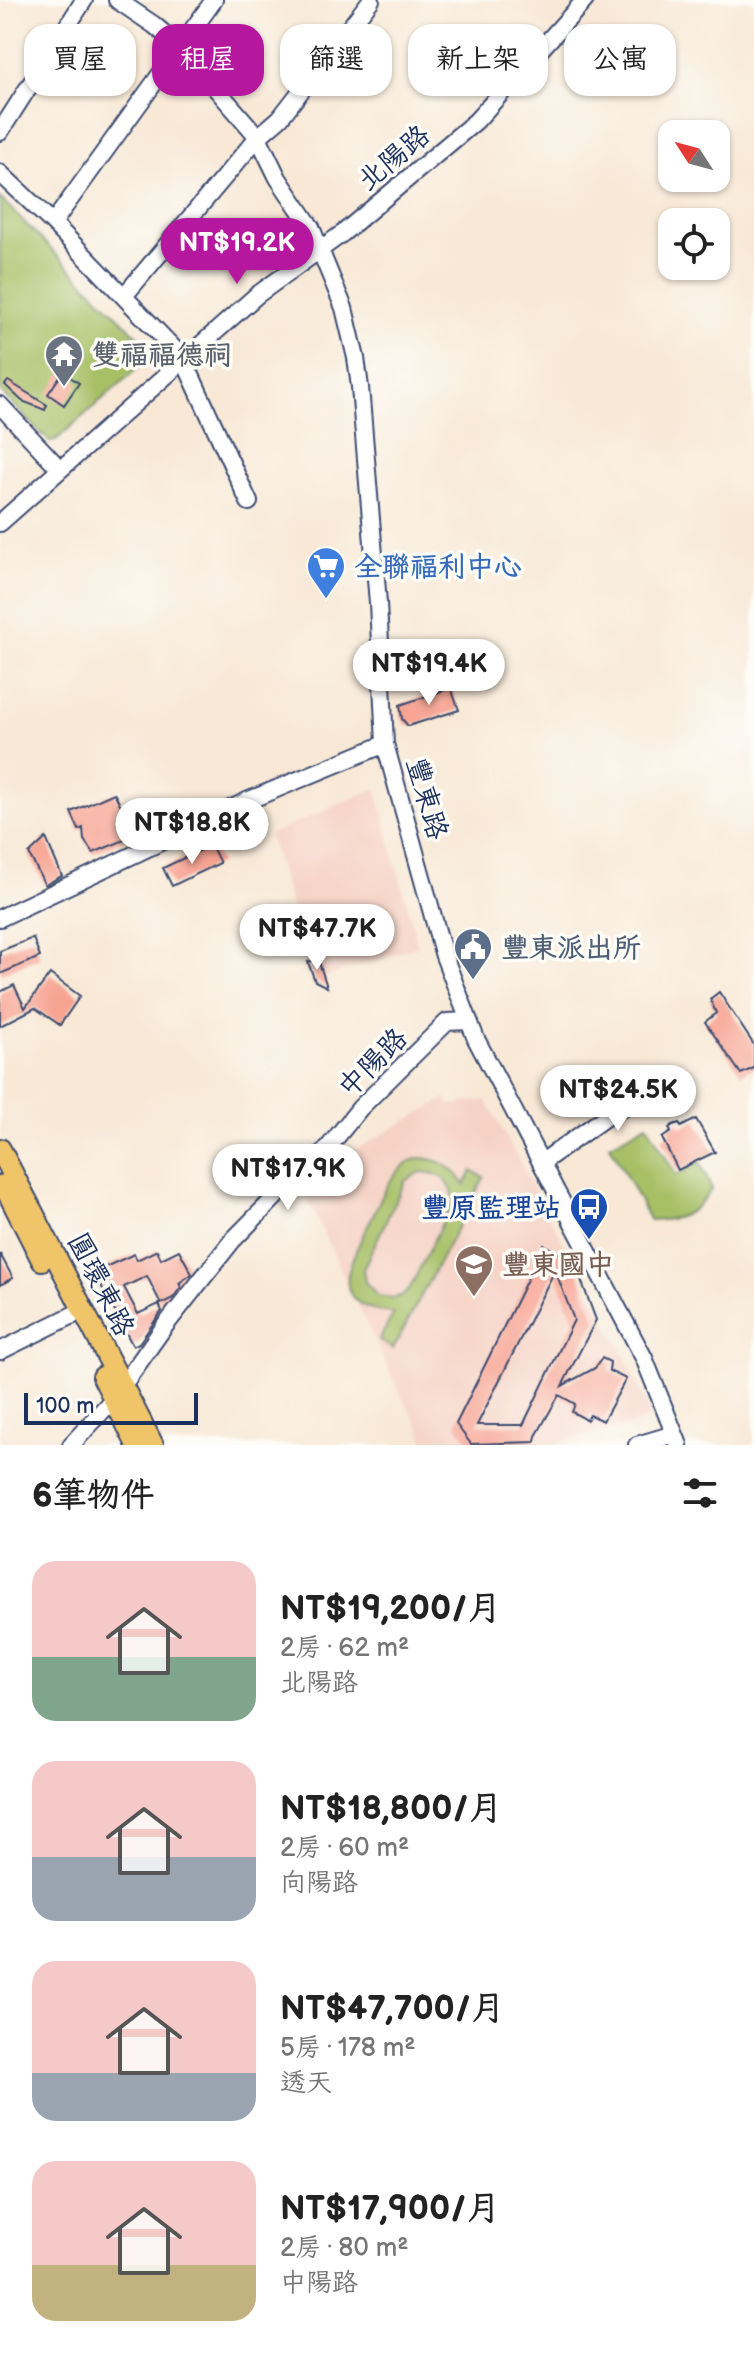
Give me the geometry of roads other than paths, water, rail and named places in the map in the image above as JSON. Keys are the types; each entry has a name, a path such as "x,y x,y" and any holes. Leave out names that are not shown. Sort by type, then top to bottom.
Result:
{"main road":[{"name":"圓環東路","path":"0,1149 77,1313"},
{"name":"圓環東路","path":"0,1178 118,1391 153,1445"},
{"name":"圓環東路","path":"118,1391 137,1445"}],"street":[{"path":"0,132 84,0"},
{"name":"豐東路","path":"117,0 153,24"},
{"path":"197,24 214,0"},
{"path":"124,296 258,137 280,118 371,0"},
{"name":"北陽路","path":"0,523 257,295 320,250 476,121 585,0"},
{"path":"53,223 152,86"},
{"name":"豐東路","path":"222,96 258,137 278,178 311,227 344,308 360,387 378,603 385,744 444,956 468,1021 644,1358 677,1440"},
{"path":"0,173 53,223 183,358 249,502"},
{"path":"0,405 59,468"},
{"path":"0,918 247,801 385,744"},
{"name":"中陽路","path":"71,1445 118,1391 232,1241 327,1149 360,1108 447,1022 468,1021"},
{"path":"541,1163 607,1116 680,1078"},
{"path":"0,1351 77,1313"},
{"path":"637,1445 677,1440"}],"place":[{"name":"雙福福德祠","path":"64,388"},
{"name":"全聯福利中心","path":"326,600"},
{"name":"豐東派出所","path":"473,981"},
{"name":"豐原監理站","path":"589,1241"},
{"name":"豐東國中","path":"474,1298"}]}
